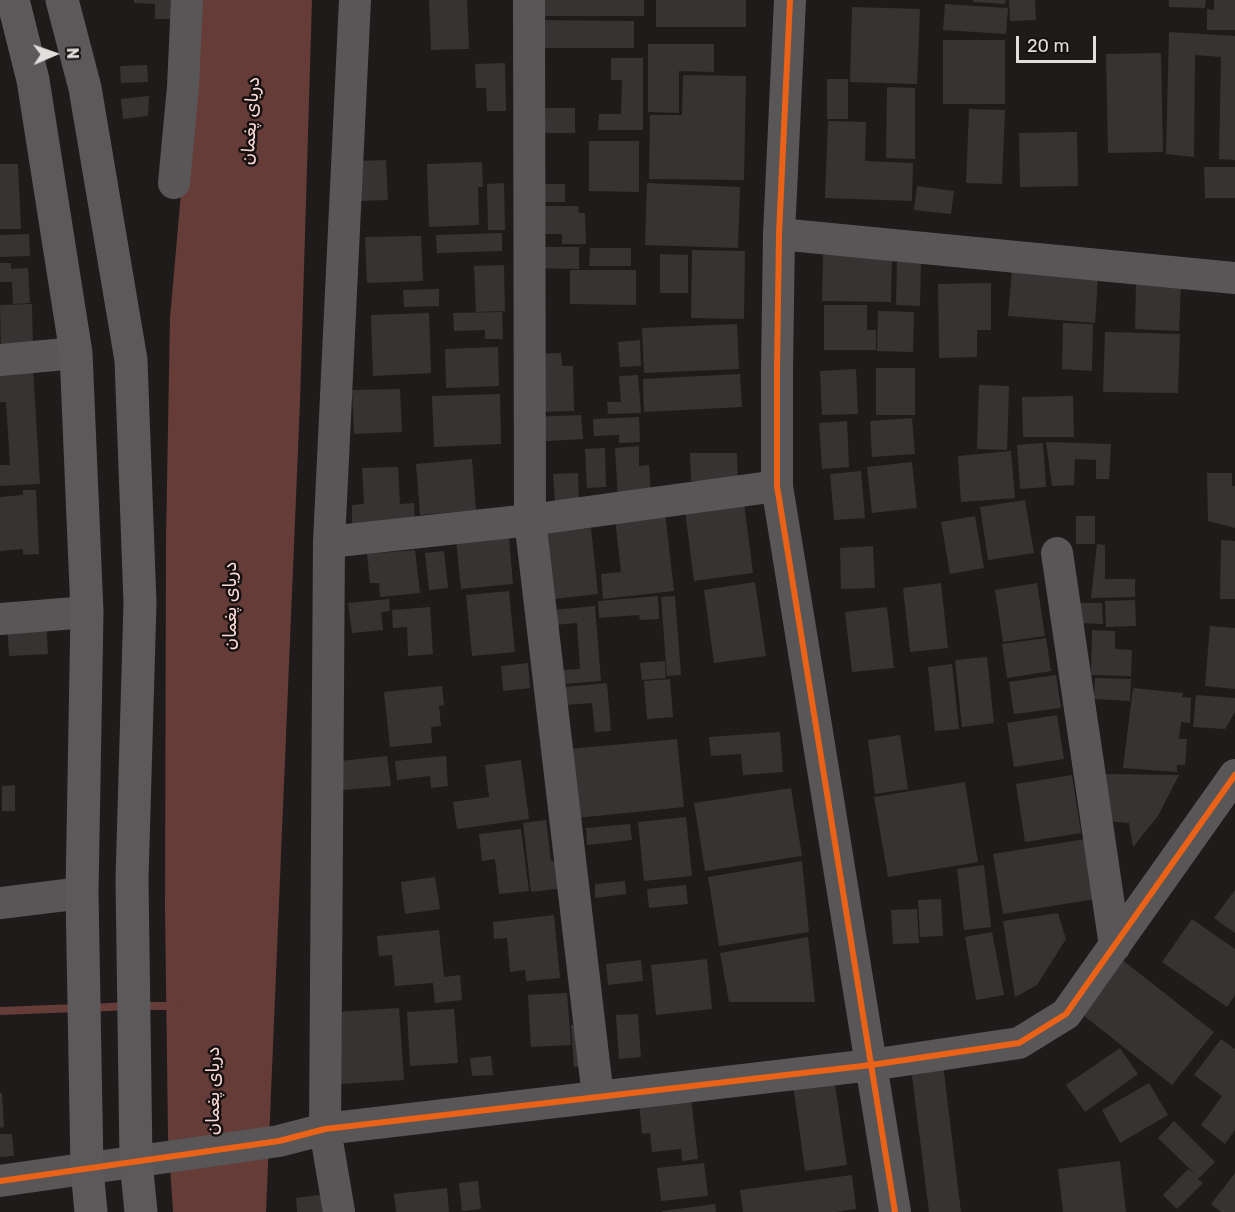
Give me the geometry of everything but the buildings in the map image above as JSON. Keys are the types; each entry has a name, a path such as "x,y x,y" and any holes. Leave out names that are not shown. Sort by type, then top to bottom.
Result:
{"main road":[{"path":"13,0 33,80 76,353 87,612 82,892 87,1169 91,1212"},
{"path":"62,0 85,88 131,360 140,603 132,879 136,1161 141,1212"}],"street":[{"path":"174,183 183,87 187,0"},
{"path":"339,1212 325,1129 329,542 355,0"},
{"path":"529,0 530,520 598,1097"},
{"path":"790,0 779,234 777,486 895,1212"},
{"path":"779,234 1235,278"},
{"path":"0,360 76,353"},
{"path":"329,542 530,520 777,486"},
{"path":"1057,553 1115,946"},
{"path":"0,619 87,612"},
{"path":"0,1181 279,1141 325,1129 872,1065 1019,1043 1066,1014 1235,776"},
{"path":"0,903 82,892"}],"water":[{"name":"دریای پغمان","path":"198,0 312,0 300,402 266,1212 173,1212 168,1136 165,907 166,539 170,318"}],"waterway":[{"path":"90,1008 128,1006"},
{"path":"141,1006 176,1006"},
{"path":"0,1011 77,1008"}],"cycle path":[{"path":"790,0 779,234 777,486 895,1212"},
{"path":"0,1181 279,1141 325,1129 871,1065 1019,1043 1066,1014 1235,775"}]}
